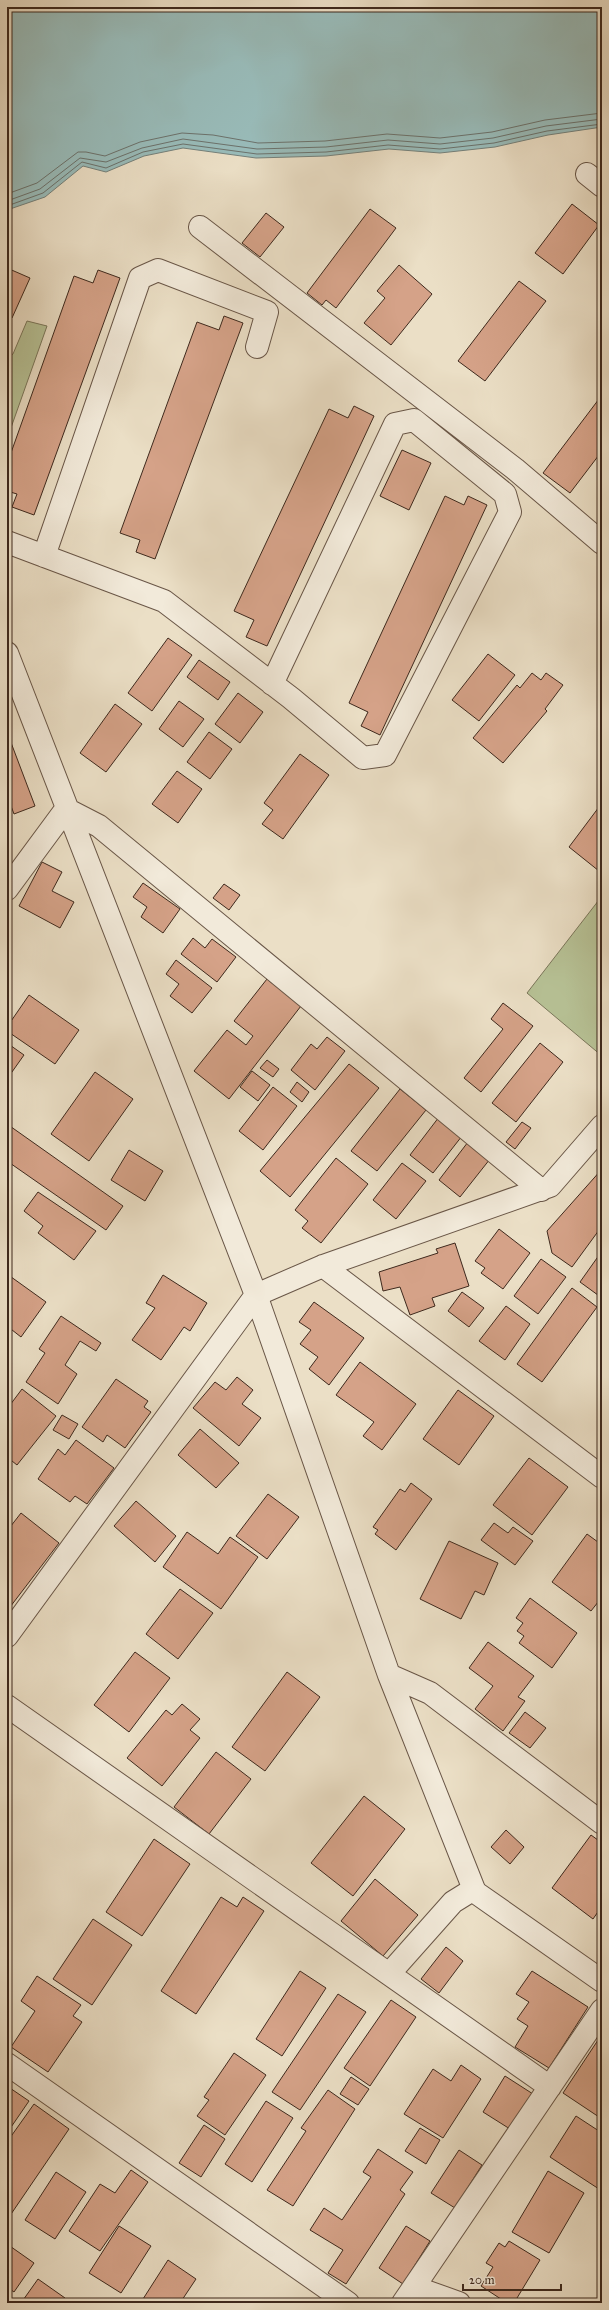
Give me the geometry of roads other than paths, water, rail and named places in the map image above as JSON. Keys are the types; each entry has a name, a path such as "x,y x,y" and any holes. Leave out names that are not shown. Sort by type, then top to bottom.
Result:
{"street":[{"path":"200,227 515,469 602,543"},
{"path":"44,556 140,278 158,270 267,312 257,346"},
{"path":"7,542 164,601 272,684 363,758 385,755 510,512 505,494 414,420 395,424 272,684"},
{"path":"7,653 66,809 256,1295 389,1675 474,1889 602,1981"},
{"path":"9,882 66,809"},
{"path":"66,809 99,826 541,1190"},
{"path":"7,1636 256,1295 323,1266 550,1186 602,1126"},
{"path":"323,1266 602,1477"},
{"path":"389,1675 430,1694 602,1823"},
{"path":"7,1706 550,2087"},
{"path":"389,1974 453,1902 474,1889"},
{"path":"459,2303 408,2295 602,2010"},
{"path":"7,2064 348,2303"}],"water":[{"path":"7,7 602,7 602,127 548,135 495,147 440,153 389,149 326,156 256,158 183,148 144,156 106,172 83,166 45,197 7,210"}]}
